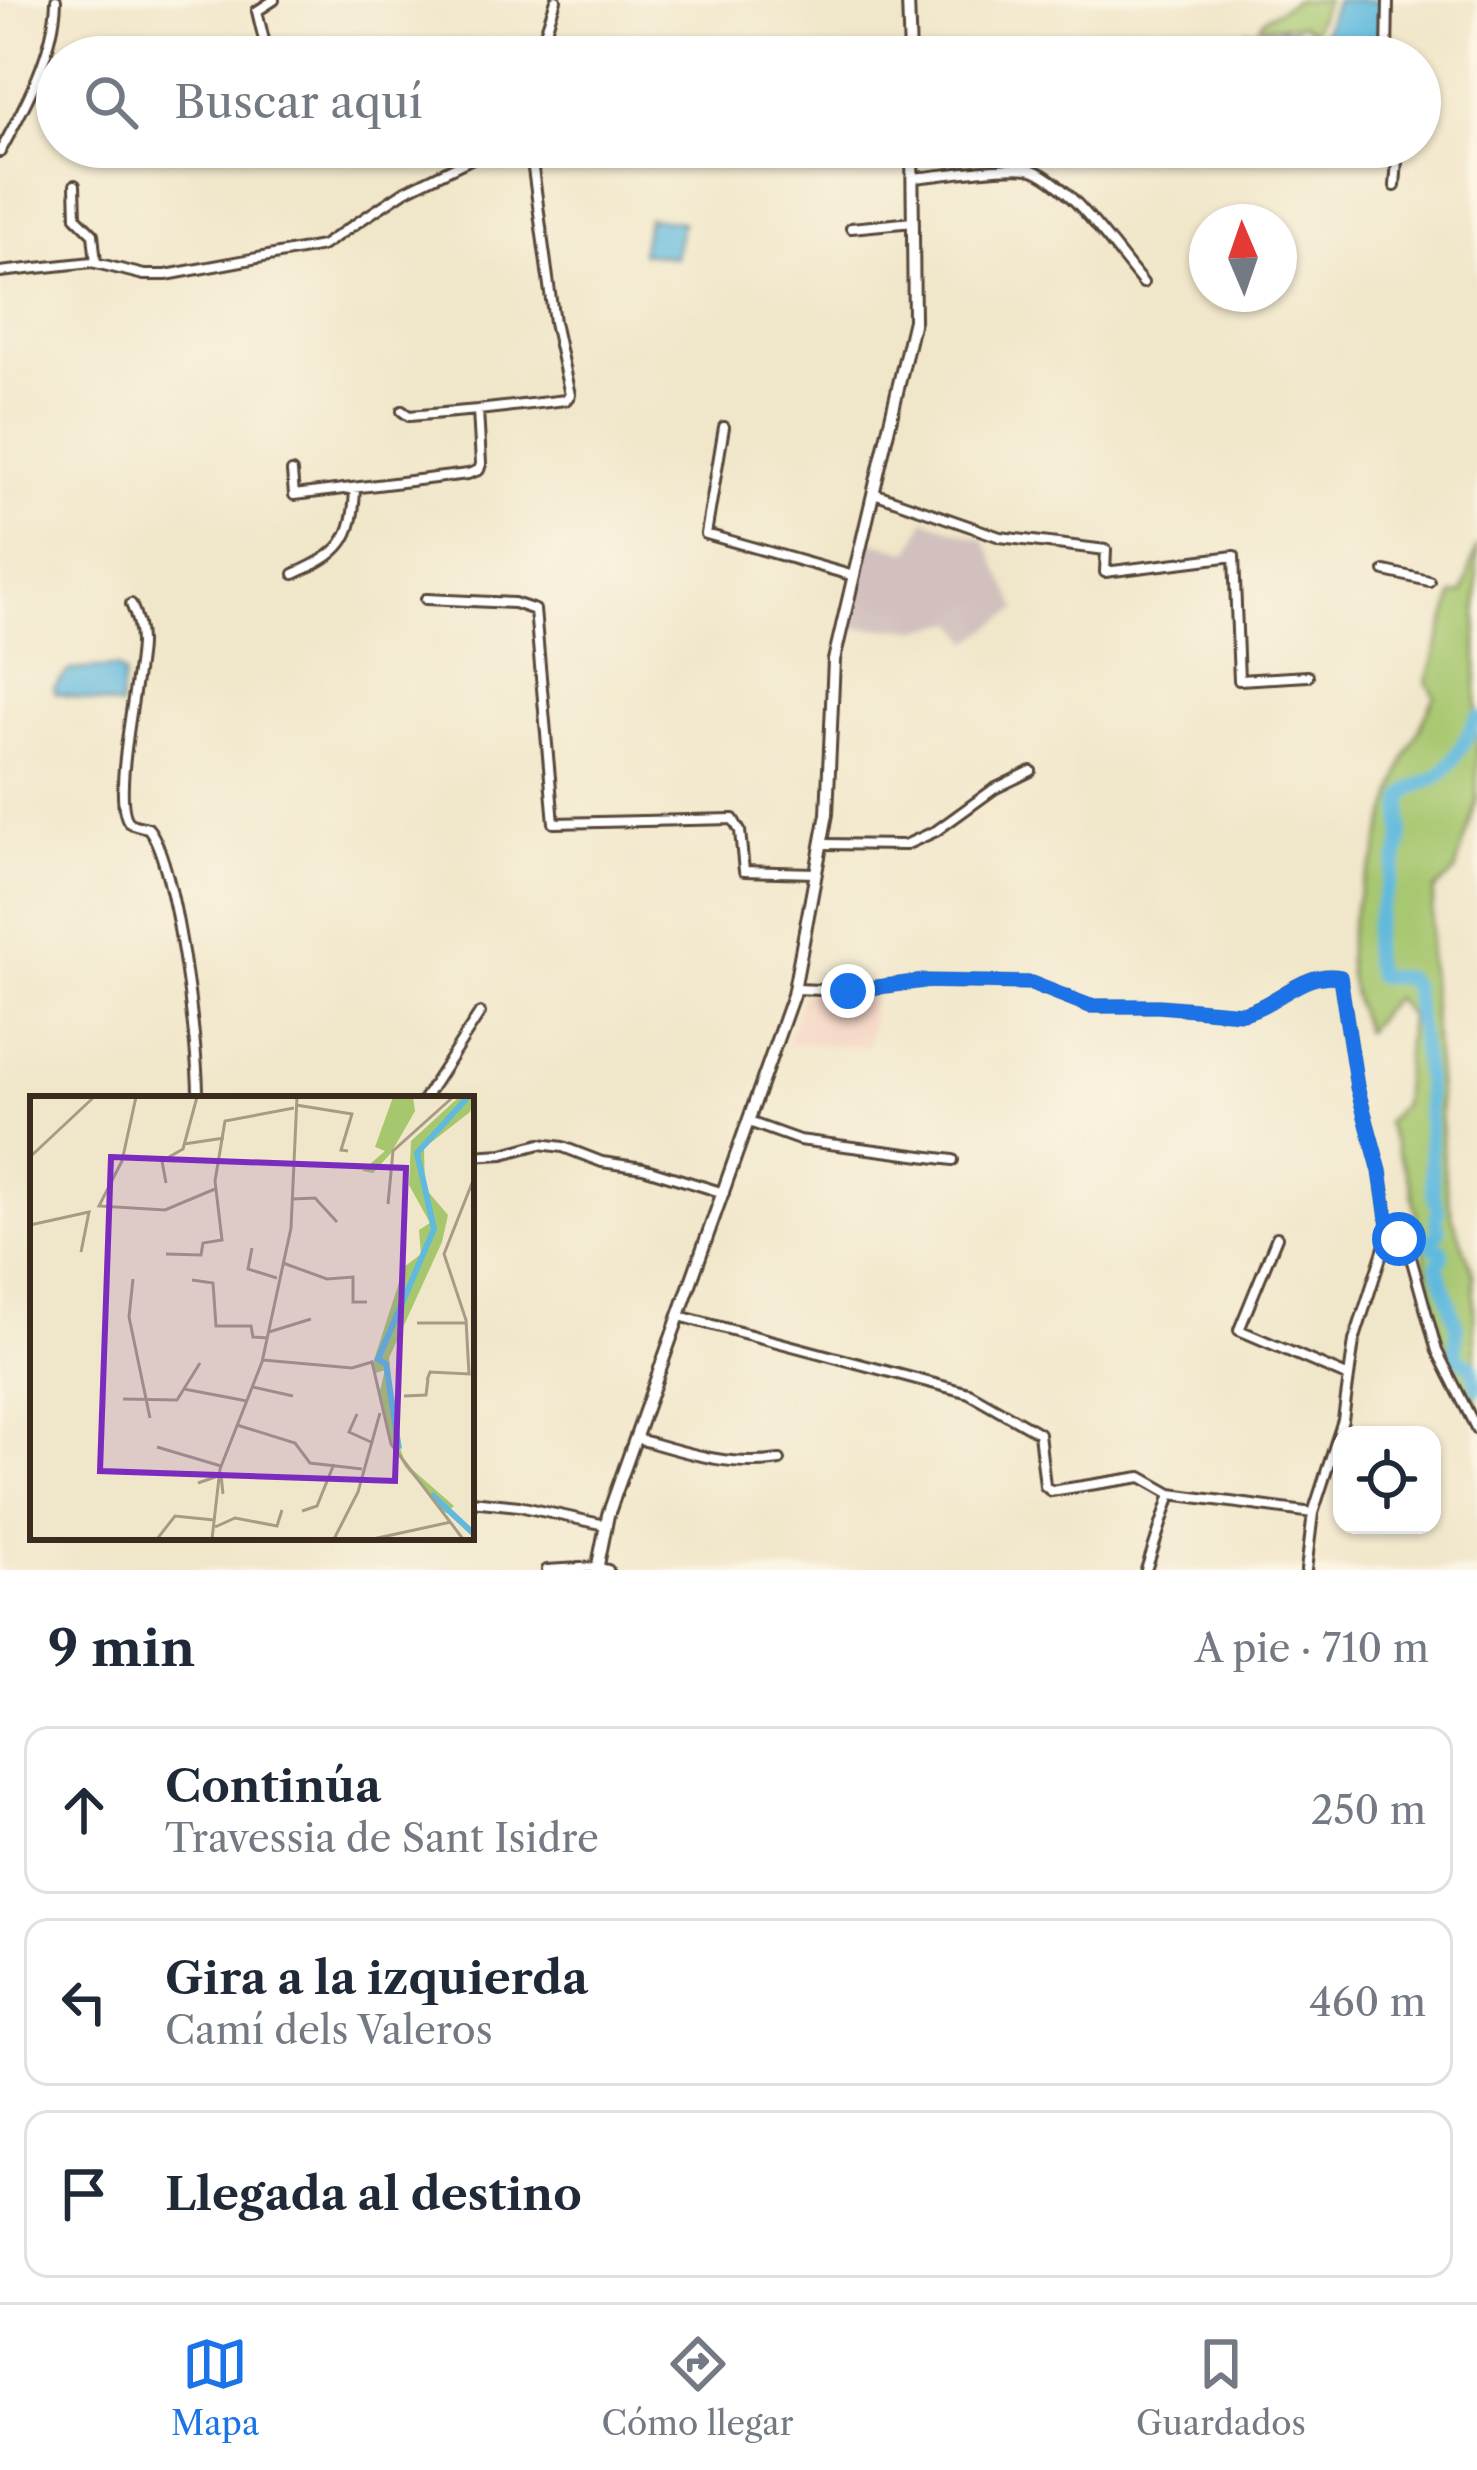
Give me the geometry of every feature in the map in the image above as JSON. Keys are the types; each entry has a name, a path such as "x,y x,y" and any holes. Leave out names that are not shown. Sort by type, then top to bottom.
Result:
{"main road":[{"path":"908,0 909,36"},
{"path":"601,1569 605,1525 795,989 829,785 830,688 914,320 913,168"}],"street":[{"path":"49,36 56,0"},
{"path":"263,36 257,11 274,0"},
{"path":"544,36 556,0"},
{"path":"1387,36 1388,0"},
{"path":"0,152 36,76"},
{"path":"0,272 96,263 166,275 322,246 405,191 453,168"},
{"path":"402,411 409,416 545,404 570,395 554,322 533,168"},
{"path":"1395,186 1396,168"},
{"path":"913,178 1028,169 1047,178 1072,201 1143,283"},
{"path":"75,185 76,217 93,233 96,263"},
{"path":"851,228 914,222"},
{"path":"292,472 295,495 479,470 478,410"},
{"path":"724,427 706,534 854,576"},
{"path":"294,574 320,562 348,538 354,524 355,489"},
{"path":"874,494 1000,537 1106,550 1105,572 1234,556 1239,680 1308,676"},
{"path":"1385,571 1429,581"},
{"path":"426,598 514,603 535,610 554,824 733,819 740,831 743,871 816,873"},
{"path":"131,604 140,642 122,795 126,818 148,828 159,848 186,962 199,1056 198,1096"},
{"path":"821,844 904,844 936,831 994,789 1031,771"},
{"path":"795,989 848,991 923,981 1031,983 1090,1006 1242,1013 1315,976 1340,977 1357,1087 1380,1171 1389,1232 1358,1325 1343,1420 1313,1513 1306,1570"},
{"path":"426,1096 481,1012"},
{"path":"749,1122 799,1140 953,1160"},
{"path":"474,1156 540,1144 724,1192"},
{"path":"1389,1232 1410,1254 1437,1351 1477,1430"},
{"path":"1276,1237 1239,1330 1349,1377"},
{"path":"679,1316 969,1394 1039,1433 1045,1486 1051,1491 1141,1477 1171,1494 1313,1513"},
{"path":"635,1438 706,1459 750,1465 780,1460"},
{"path":"1147,1570 1171,1494"},
{"path":"474,1502 519,1506 605,1525"},
{"path":"547,1570 601,1569"}],"shaded area":[{"path":"925,520 984,540 1018,609 970,642 957,622 922,629 849,628 868,540 910,552"},
{"path":"874,991 868,1046 788,1043 803,994"}],"green space":[{"path":"1295,0 1327,0 1312,32 1302,25 1260,26 1265,18"},
{"path":"1477,545 1477,799 1455,872 1434,890 1429,954 1445,1181 1473,1272 1477,1413 1452,1367 1439,1328 1410,1183 1386,1123 1402,1104 1409,1016 1394,997 1365,1032 1352,993 1348,942 1404,761 1435,696 1427,682 1453,595 1463,593"}],"water":[{"path":"1336,0 1381,0 1379,36 1322,36"},
{"path":"1296,29 1294,36 1246,36 1246,31"},
{"path":"648,218 682,222 675,257 641,253"},
{"path":"116,667 124,674 120,707 55,693 54,687 70,670"}],"waterway":[{"path":"1477,718 1441,774 1405,795 1400,848 1372,946 1378,976 1406,978 1413,986 1426,1076 1433,1194 1439,1211 1439,1232 1432,1240 1442,1250 1437,1264 1457,1327 1455,1355 1472,1367 1477,1388"}],"route":[{"path":"848,991 923,981 1031,983 1090,1006 1242,1013 1315,976 1340,977 1357,1087 1380,1171 1389,1232 1399,1239"}]}
